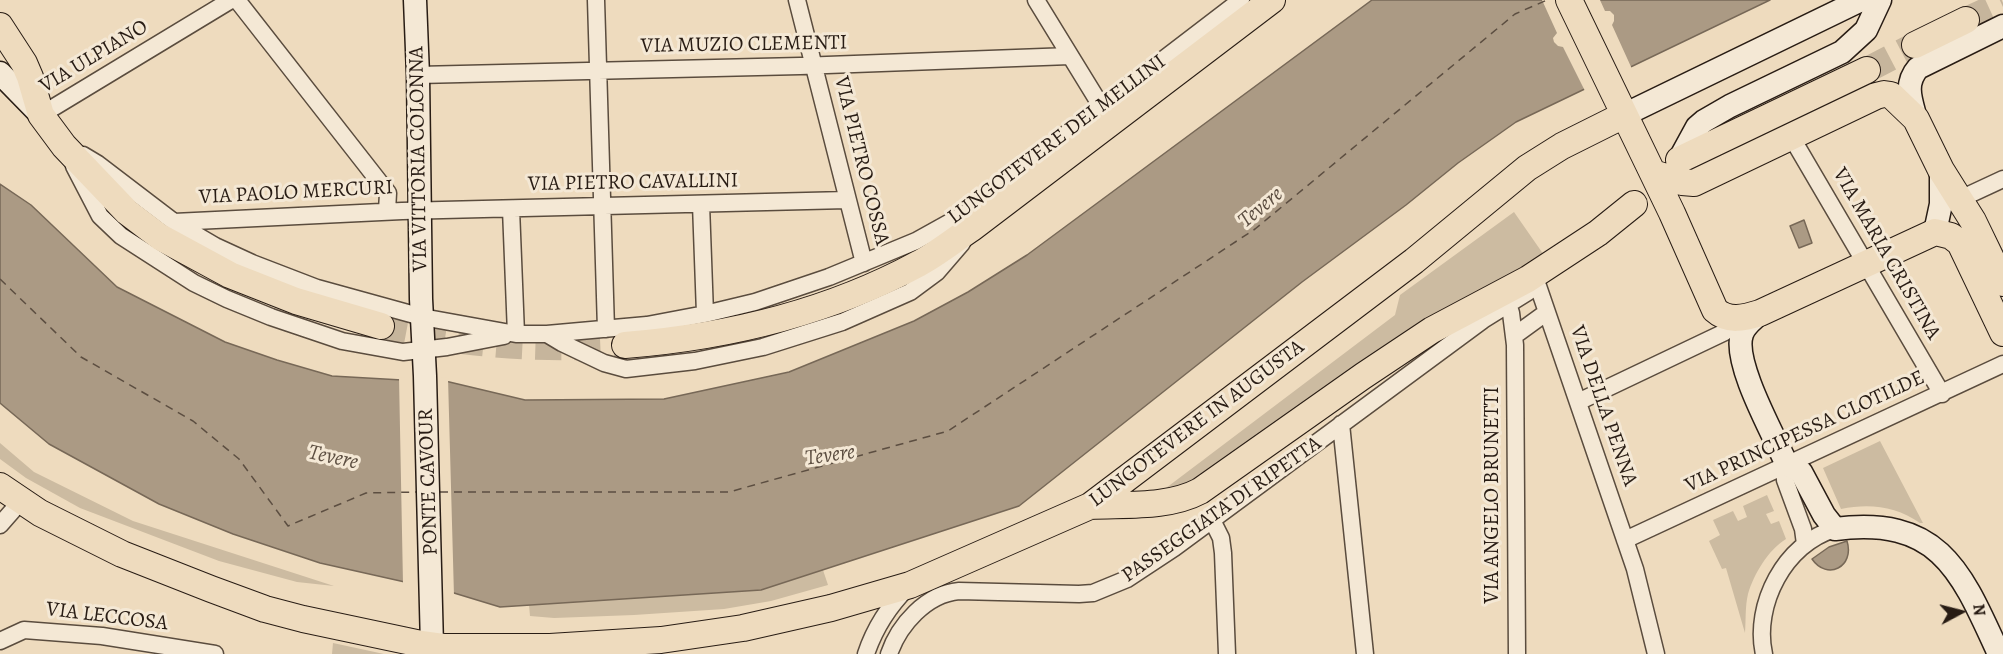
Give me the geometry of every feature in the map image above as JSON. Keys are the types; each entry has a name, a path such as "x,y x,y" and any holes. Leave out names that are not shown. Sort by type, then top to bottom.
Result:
{"main road":[{"name":"LUNGOTEVERE DEI MELLINI","path":"625,345 687,338 782,317 875,284 914,266 972,228 1106,114 1192,63 1272,0"},
{"path":"1569,0 1677,224 1720,321"},
{"path":"1916,45 1966,20"},
{"path":"0,26 24,63 41,115 64,146 128,212 160,237 230,275 296,301 381,326"},
{"path":"1680,160 1867,70"},
{"path":"1653,173 1682,182 1694,183 1882,95 1891,95 1916,119 1941,171 1960,199 2003,283"},
{"name":"LUNGOTEVERE IN AUGUSTA","path":"10,493 57,522 122,554 241,600 265,609 430,651 550,647 689,637 831,609 910,585 1090,506 1414,261 1527,168 1620,107"},
{"name":"PASSEGGIATA DI RIPETTA","path":"1090,506 1177,500 1200,491 1432,330 1515,286 1598,233 1634,204"},
{"path":"1720,321 1719,314 1731,318 1760,313 1935,232 1951,236 1960,243 2003,333"}],"street":[{"name":"VIA ULPIANO","path":"41,115 231,0"},
{"path":"237,0 388,193 387,211"},
{"name":"VIA VITTORIA COLONNA","path":"415,0 422,317"},
{"path":"596,0 606,329"},
{"name":"VIA PIETRO COSSA","path":"797,0 864,263"},
{"path":"1036,0 1106,114"},
{"name":"LUNGOTEVERE DEI MELLINI","path":"64,146 98,164 174,222 215,246 273,272 334,293 447,323 516,334 547,334 647,325 705,314 778,295 864,263 933,232 970,211 981,199 1106,114 1240,0"},
{"path":"1620,107 1861,0"},
{"path":"1680,160 1697,128 1704,120 1842,52 1866,30 1880,0"},
{"path":"1916,119 1909,87 1912,75 1918,68 2003,26"},
{"name":"VIA MUZIO CLEMENTI","path":"418,75 814,66 1070,56"},
{"path":"0,73 41,115"},
{"name":"VIA MARIA CRISTINA","path":"1792,138 1942,394"},
{"path":"64,146 96,209 106,223 154,258 194,283 271,317 342,341 396,352 424,350 516,334 512,209"},
{"path":"1935,232 1941,204 1941,171"},
{"path":"1960,199 2003,178"},
{"path":"1677,224 1680,200 1684,192 1694,183"},
{"name":"VIA PIETRO CAVALLINI","path":"420,210 847,200"},
{"path":"701,204 705,314"},
{"name":"VIA PAOLO MERCURI","path":"174,222 420,210"},
{"path":"547,334 562,344 604,363 626,369 686,362 772,345 862,314 910,292 937,272 972,228"},
{"name":"PASSEGGIATA DI RIPETTA","path":"889,654 898,633 908,620 932,600 945,593 959,591 1093,593 1135,575 1483,320 1549,279 1598,233"},
{"name":"VIA DELLA PENNA","path":"1538,286 1625,540 1656,654"},
{"name":"VIA ANGELO BRUNETTI","path":"1508,304 1514,336 1517,654"},
{"path":"1514,336 1547,312"},
{"path":"1745,372 1740,348 1742,336 1747,325 1760,313"},
{"name":"PONTE CAVOUR","path":"422,317 426,376 432,616 430,651"},
{"path":"1578,402 1720,321 1787,465 1785,480 1803,529 1805,544"},
{"name":"VIA PRINCIPESSA CLOTILDE","path":"1625,540 2003,364"},
{"path":"1341,424 1365,654"},
{"path":"1787,465 1801,472 1818,506 1835,529"},
{"path":"0,525 10,493"},
{"path":"1212,520 1221,538 1223,553 1227,654"},
{"path":"1764,654 1762,628 1768,599 1785,566 1805,544 1820,534 1835,529 1860,527 1894,531 1915,537 1936,550 1951,564 1962,579 1999,654"},
{"path":"866,654 874,633 886,612 910,585"},
{"name":"VIA LECCOSA","path":"1,641 24,630 102,636 210,654"}],"shaded area":[{"path":"1514,212 1546,258 1176,495 1166,488 1395,315 1400,295"},
{"path":"1880,441 1923,523 1882,507 1862,506 1841,509 1823,468"},
{"path":"0,443 34,472 133,521 334,586 297,582 219,561 80,508 26,478 0,459"},
{"path":"1767,495 1774,511 1766,514 1771,524 1779,521 1786,539 1773,549 1754,579 1747,599 1745,633 1726,568 1722,569 1709,541 1720,535 1713,520 1733,511 1738,521 1747,517 1743,506"},
{"path":"823,570 828,585 771,601 724,609 554,618 530,616 529,605 761,590"},
{"path":"333,643 384,654 332,654"}],"water":[{"name":"Tevere","path":"1372,0 1770,0 1516,122 1458,163 1406,205 1302,282 1019,506 761,590 500,607 454,593 320,563 233,534 159,504 49,444 0,403 0,184 31,205 117,287 225,342 277,360 332,376 441,380 525,400 664,399 789,372 914,321 968,292 1027,255"},
{"path":"1804,220 1812,243 1799,248 1790,226"},
{"path":"1847,541 1847,558 1838,568 1825,569 1818,566 1812,559 1829,547"}],"pier":[{"path":"1542,0 1600,0 1605,11 1610,11 1614,15 1612,25 1632,69 1585,91 1563,47 1554,42 1553,38 1557,33"},
{"path":"399,377 448,378 454,596 403,584"}],"ferry route":[{"path":"440,492 729,492 948,431 1255,229 1515,14 1547,0"},
{"path":"0,279 81,357 193,421 239,459 288,526 366,493 417,492"}],"tunnel":[{"path":"1966,20 2003,3"},
{"path":"1867,70 1915,45"},
{"path":"381,326 453,339 504,345 564,347 625,345"}]}
